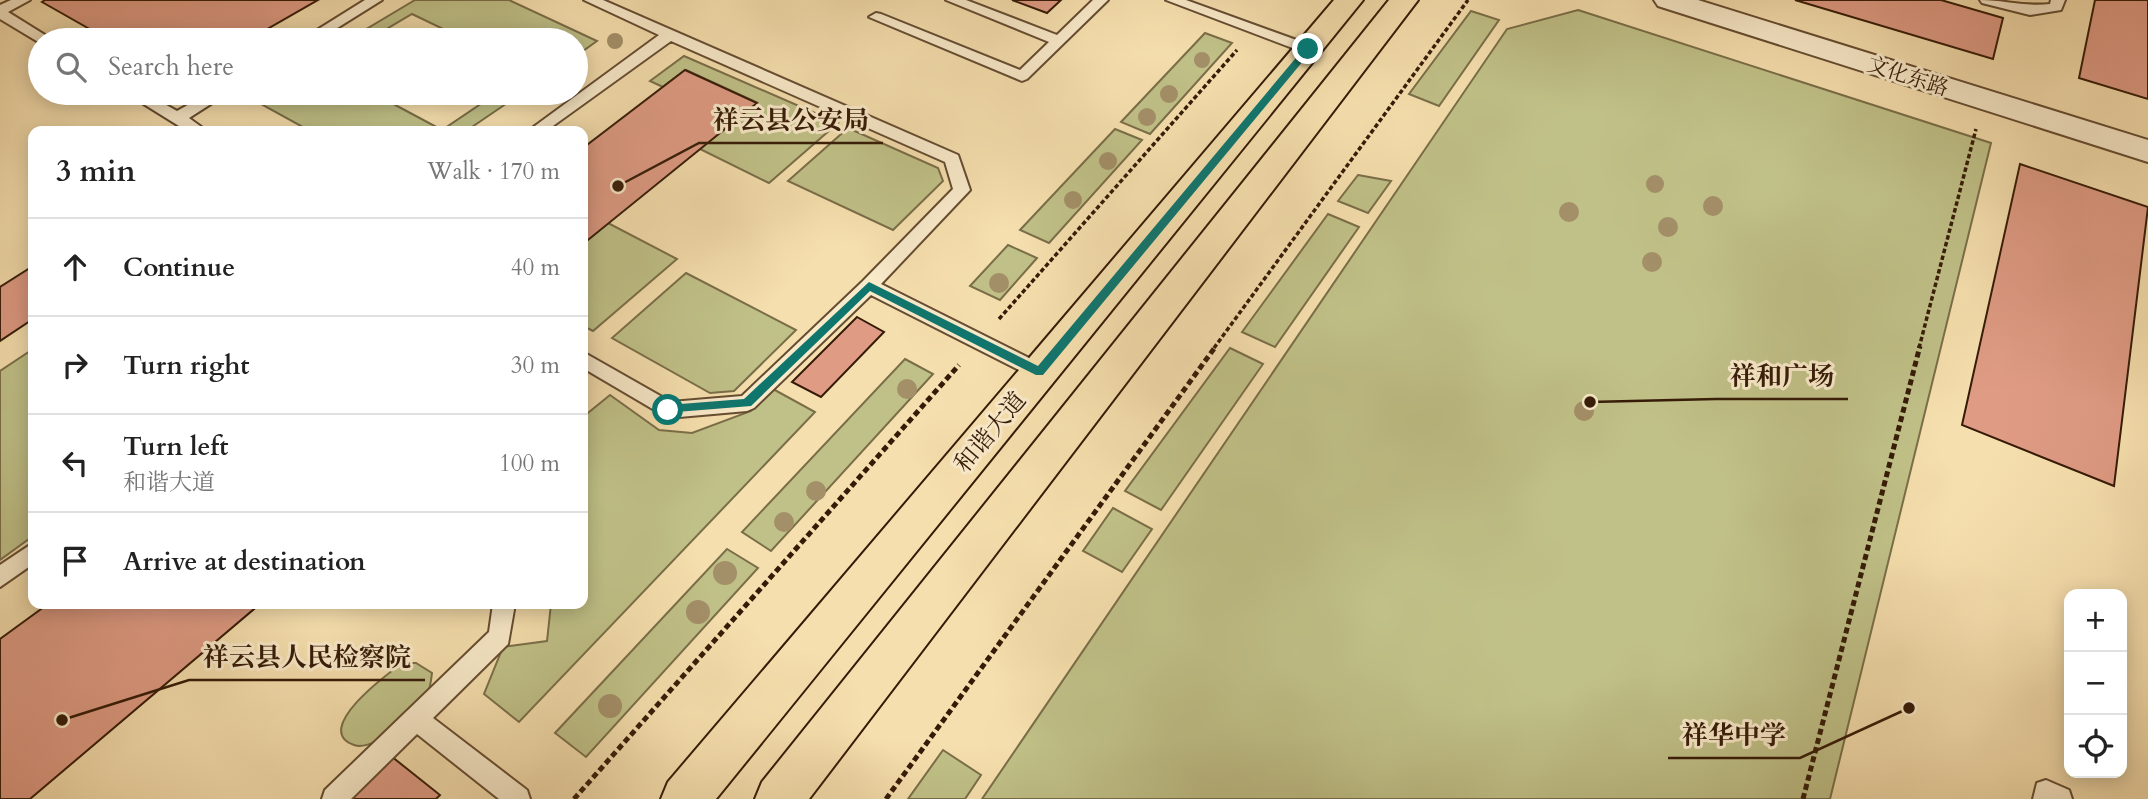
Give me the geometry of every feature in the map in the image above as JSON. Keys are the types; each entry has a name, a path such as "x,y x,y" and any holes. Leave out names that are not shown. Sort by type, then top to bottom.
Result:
{"main road":[{"name":"和谐大道","path":"685,799 1349,0"},
{"path":"779,799 1404,0"}],"street":[{"name":"文化东路","path":"1668,0 2148,151"}],"lane":[{"path":"0,11 23,0"},
{"path":"328,28 375,0"},
{"path":"588,362 668,410 747,403 869,286 962,190 952,159 591,0"},
{"path":"953,0 1059,41"},
{"path":"876,17 1021,76 1101,0"},
{"path":"1173,0 1308,49"},
{"path":"1987,0 2030,11 2056,7 2058,0"},
{"path":"0,11 28,29"},
{"path":"588,93 670,34"},
{"path":"155,105 191,126"},
{"path":"177,118 199,105"},
{"path":"543,126 572,105"},
{"path":"869,286 1040,372"},
{"path":"0,577 28,556"},
{"path":"334,799 499,637 502,609"},
{"path":"417,720 518,799"},
{"path":"2045,799 2046,792 2060,799"}],"path":[{"path":"886,799 1468,0"},
{"path":"574,799 1255,30"},
{"path":"1803,799 1984,100"}],"green space":[{"path":"415,0 509,0 569,28 441,28 412,14 388,28 368,28"},
{"path":"1578,10 1991,143 1830,799 982,799 1507,29"},
{"path":"1471,11 1499,20 1439,106 1409,94"},
{"path":"1205,33 1232,43 1150,134 1121,122"},
{"path":"588,37 597,41 588,47"},
{"path":"684,56 838,123 769,183 700,149 756,102 686,70 663,87 650,81"},
{"path":"263,105 395,105 435,126 301,126"},
{"path":"479,105 504,105 473,126 448,126"},
{"path":"848,128 938,168 943,181 893,230 788,181"},
{"path":"1115,129 1142,140 1049,243 1020,230"},
{"path":"1358,175 1391,181 1368,213 1338,201"},
{"path":"1328,214 1359,227 1275,347 1242,332"},
{"path":"608,223 677,259 593,331 588,328 588,240"},
{"path":"1008,245 1037,258 1000,300 970,286"},
{"path":"686,273 796,330 734,391 710,393 612,338"},
{"path":"1230,348 1263,364 1161,510 1125,491"},
{"path":"28,352 28,540 0,560 0,371"},
{"path":"905,359 933,374 771,551 742,532"},
{"path":"773,389 815,412 519,722 484,694 503,647 547,641 550,609 588,609 588,413 610,395 659,430 692,433 751,411"},
{"path":"1113,508 1152,529 1122,572 1083,551"},
{"path":"727,549 758,568 586,757 555,733"},
{"path":"403,663 416,663 432,673 425,699 403,722 372,743 354,745 343,738 341,727 357,702"},
{"path":"943,750 981,775 965,799 908,799"}],"building":[{"path":"318,0 269,28 88,28 42,2"},
{"path":"1012,0 1061,0 1047,13"},
{"path":"1795,0 1941,0 2003,18 1993,59"},
{"path":"2095,0 2148,0 2148,99 2079,78"},
{"path":"685,70 757,103 588,240 588,144"},
{"path":"2020,164 2148,207 2114,486 1962,425"},
{"path":"28,269 28,322 0,341 0,287"},
{"path":"857,317 884,332 821,397 792,382"},
{"path":"41,609 254,609 30,799 0,799 0,639"},
{"path":"391,756 440,795 436,799 347,799"}],"place":[{"name":"祥云县公安局","path":"618,186"},
{"name":"祥和广场","path":"1590,402"},
{"name":"祥华中学","path":"1909,708"},
{"name":"祥云县人民检察院","path":"62,720"}],"route":[{"path":"668,410 747,403 869,286 1040,372 1308,49"}]}
